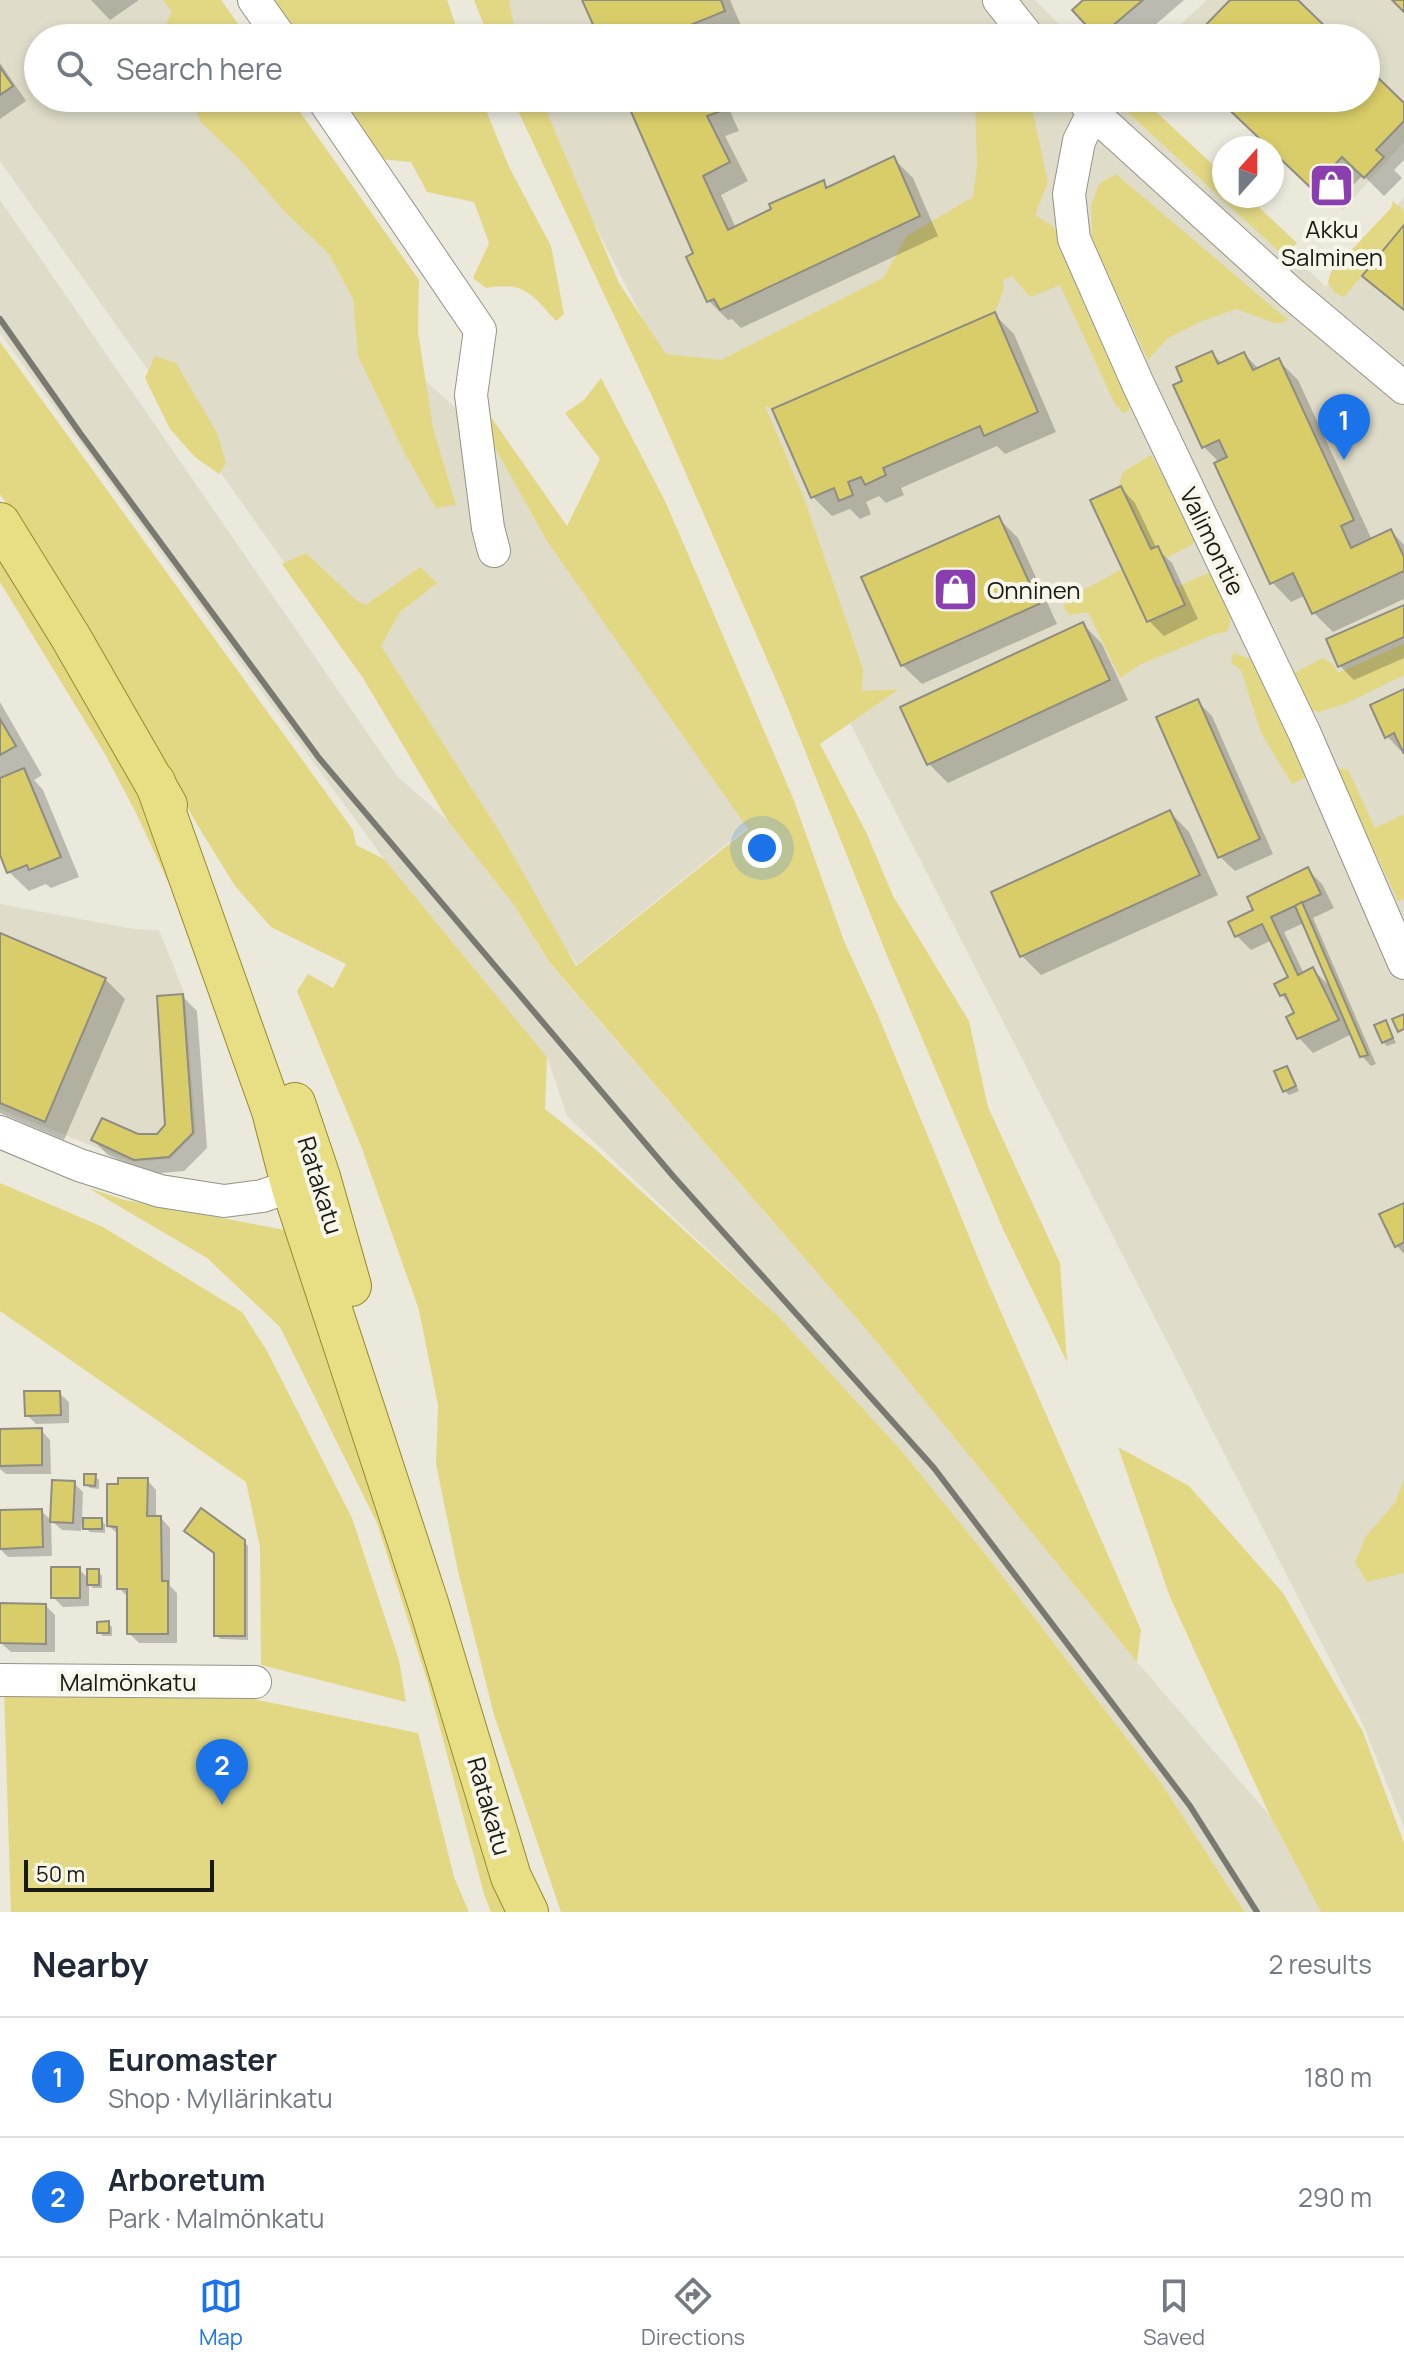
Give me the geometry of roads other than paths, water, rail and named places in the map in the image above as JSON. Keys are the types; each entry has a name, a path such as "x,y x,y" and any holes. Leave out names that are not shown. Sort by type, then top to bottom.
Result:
{"main road":[{"name":"Ratakatu","path":"0,523 155,782 227,928 292,1094 306,1182 400,1454 429,1606 511,1877 528,1912"}],"street":[{"path":"254,0 271,24"},
{"path":"999,0 1018,24"},
{"path":"332,112 480,330 471,395 488,528 494,551"},
{"name":"Valimontie","path":"1086,112 1069,194 1074,239 1138,384 1305,734 1404,963"},
{"path":"1095,112 1291,293 1404,388"},
{"path":"0,1132 79,1165 160,1191 224,1201 262,1196 306,1182"},
{"name":"Malmönkatu","path":"0,1680 255,1682"}],"railway":[{"path":"0,319 319,758 673,1176 934,1468 1190,1806 1257,1912"}],"place":[{"name":"Akku Salminen","path":"1332,186"},
{"name":"Euromaster","path":"1344,460"},
{"name":"Onninen","path":"956,589"},
{"name":"Arboretum","path":"222,1805"}]}
